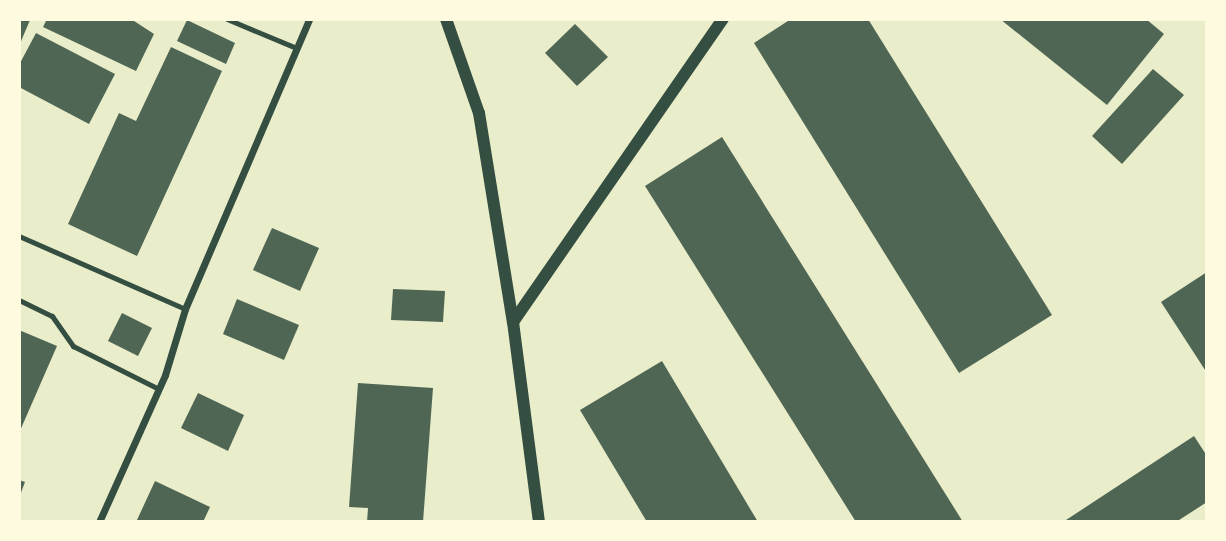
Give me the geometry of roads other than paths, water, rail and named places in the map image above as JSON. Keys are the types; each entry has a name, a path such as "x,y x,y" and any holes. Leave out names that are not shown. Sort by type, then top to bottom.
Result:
{"street":[{"path":"99,522 159,389 185,309 294,47 309,19"},
{"path":"446,19 479,113 513,322 539,522"},
{"path":"513,322 723,19"}],"lane":[{"path":"227,19 294,47"},
{"path":"19,236 185,309"},
{"path":"19,300 52,316 73,346 159,389"}]}
